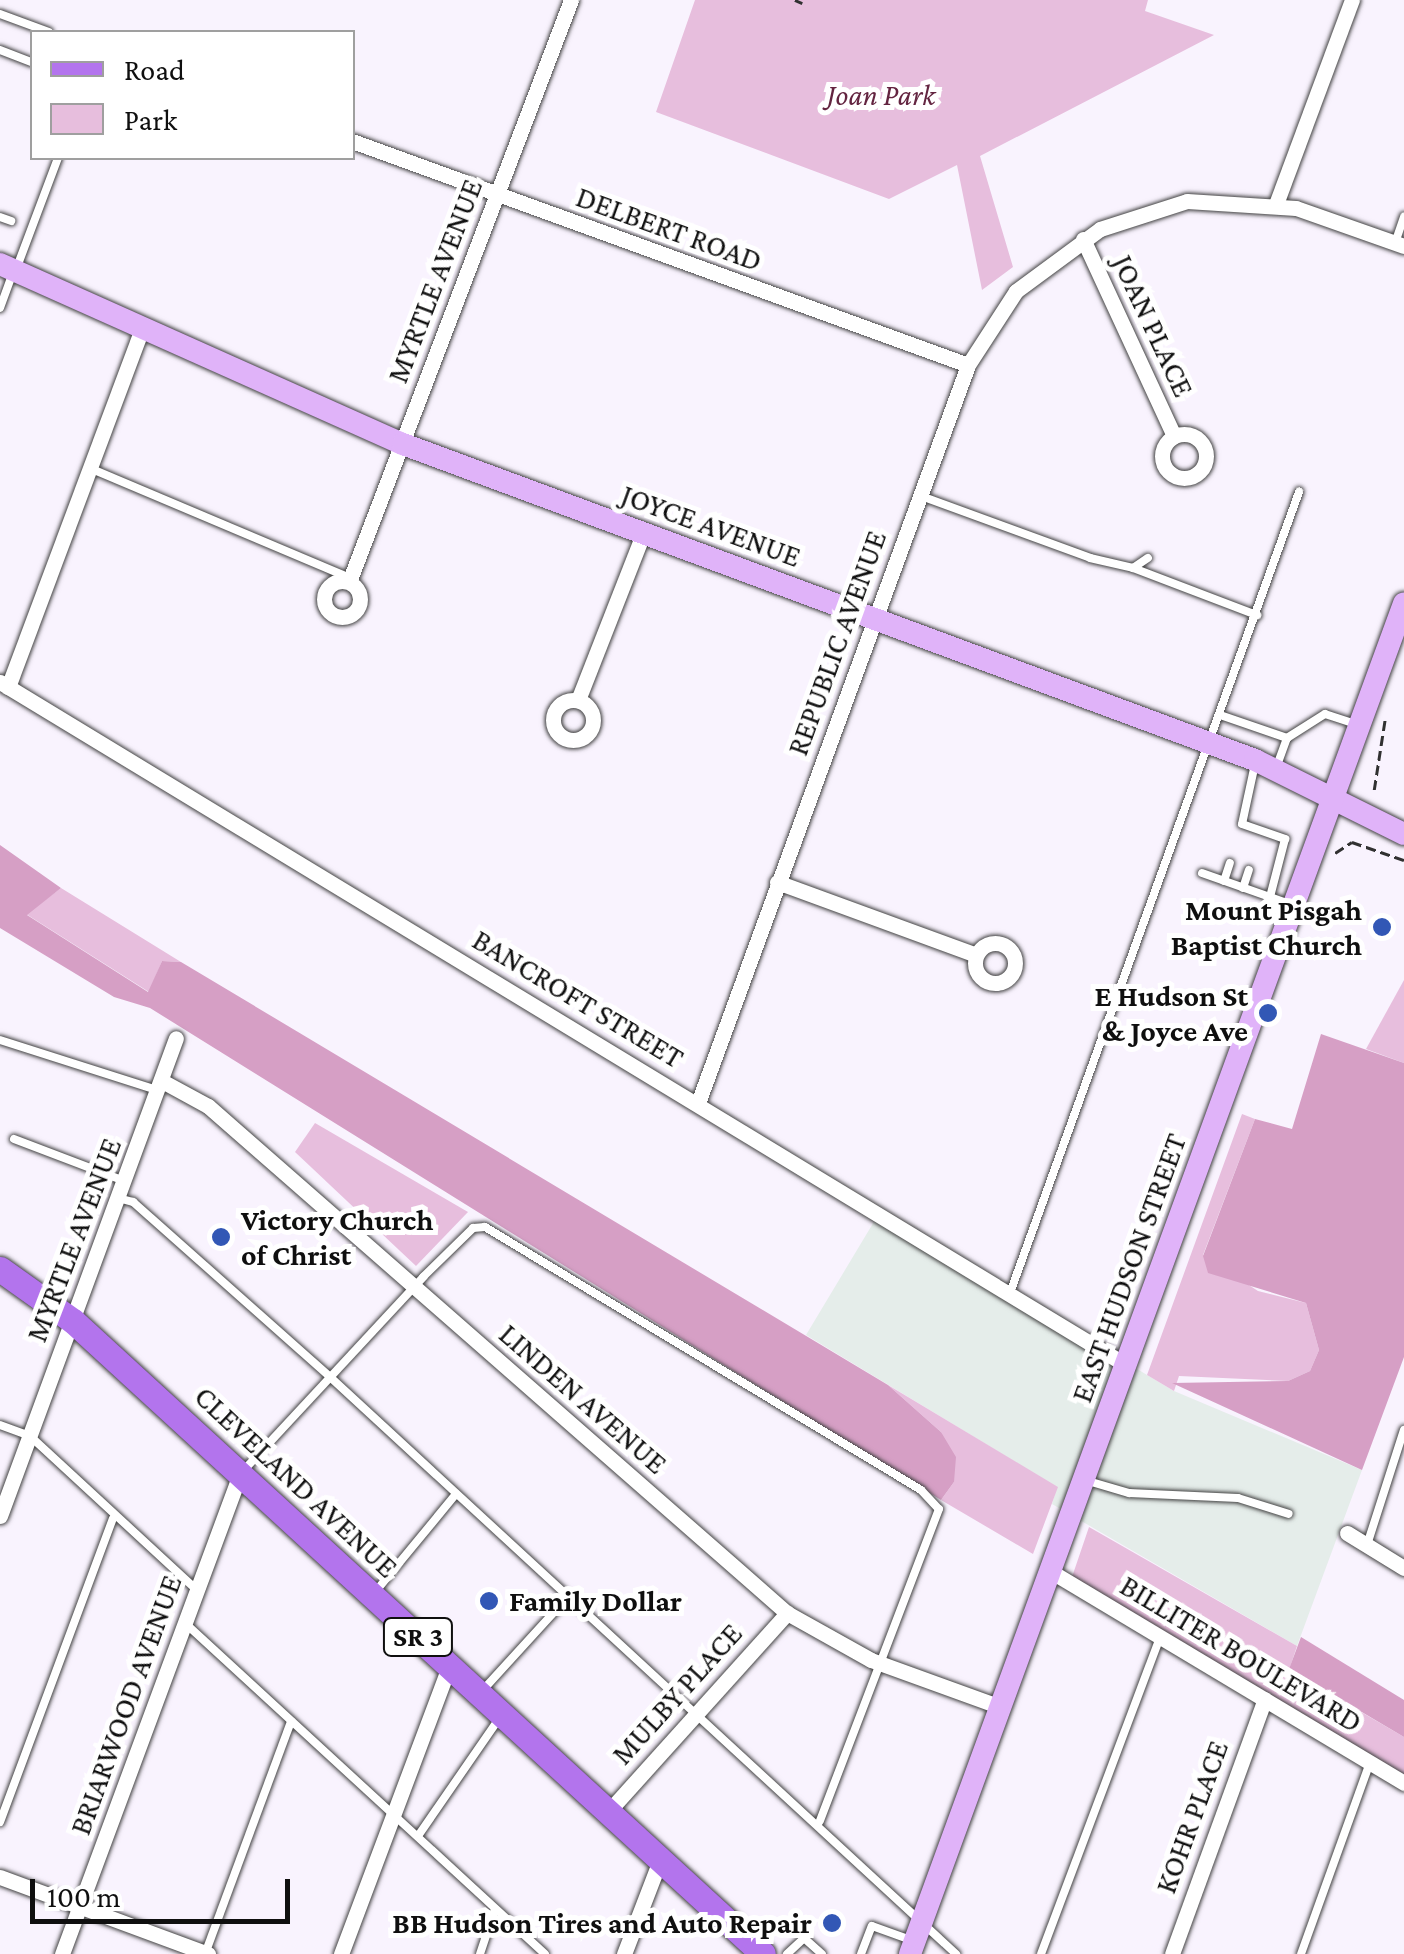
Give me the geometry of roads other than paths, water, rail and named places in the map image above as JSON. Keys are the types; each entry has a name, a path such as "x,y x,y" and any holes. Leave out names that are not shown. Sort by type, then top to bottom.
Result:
{"main road":[{"name":"CLEVELAND AVENUE","path":"0,1269 73,1321 762,1954"}],"street":[{"name":"MYRTLE AVENUE","path":"349,580 571,0"},
{"path":"1276,204 1352,0"},
{"name":"DELBERT ROAD","path":"355,142 968,365"},
{"path":"1083,239 1188,201 1276,204 1399,244"},
{"name":"REPUBLIC AVENUE","path":"698,1103 968,365 1016,291 1083,239"},
{"name":"JOAN PLACE","path":"1083,239 1174,436"},
{"name":"JOYCE AVENUE","path":"10,268 403,444 1266,764 1334,794 1404,834"},
{"path":"4,685 92,469 142,329"},
{"path":"578,700 644,534"},
{"name":"EAST HUDSON STREET","path":"916,1939 1359,724 1402,617"},
{"name":"BANCROFT STREET","path":"4,685 698,1103 1008,1298 1126,1365"},
{"path":"778,882 976,955"},
{"name":"MYRTLE AVENUE","path":"0,1516 176,1038"},
{"name":"LINDEN AVENUE","path":"160,1085 208,1106 787,1613 883,1664 1000,1707"},
{"name":"BRIARWOOD AVENUE","path":"62,1954 240,1474"},
{"path":"1347,1533 1404,1568"},
{"name":"BILLITER BOULEVARD","path":"1050,1570 1159,1640 1404,1783"},
{"name":"MULBY PLACE","path":"608,1812 787,1613"},
{"path":"342,1954 449,1666"},
{"name":"KOHR PLACE","path":"1172,1954 1265,1699"},
{"path":"624,1954 660,1860"},
{"path":"0,1877 206,1954"}],"lane":[{"path":"0,14 43,30"},
{"path":"0,50 30,61"},
{"path":"0,308 10,268 57,160"},
{"path":"0,217 11,221"},
{"path":"1399,244 1404,217"},
{"path":"92,469 349,580"},
{"path":"1008,1298 1214,746 1299,492"},
{"path":"921,496 1257,615"},
{"path":"1133,568 1148,558"},
{"path":"1239,834 1266,764 1287,738 1324,714 1359,724"},
{"path":"1223,716 1287,738"},
{"path":"1242,824 1286,843 1270,898"},
{"path":"1260,841 1263,831"},
{"path":"1224,881 1230,863"},
{"path":"1243,888 1249,870"},
{"path":"1202,873 1294,906"},
{"path":"0,1040 160,1085"},
{"path":"14,1140 125,1181"},
{"path":"118,1198 134,1202 329,1376 567,1598 820,1821 916,1939"},
{"path":"240,1474 472,1228 485,1227 920,1490 939,1509 820,1821"},
{"path":"0,1425 30,1436 112,1518 197,1591"},
{"path":"1368,1546 1404,1430"},
{"path":"1084,1479 1128,1494 1238,1498 1289,1514"},
{"path":"372,1596 456,1494"},
{"path":"0,1822 112,1518"},
{"path":"480,1694 567,1598"},
{"path":"185,1623 545,1954"},
{"path":"1041,1954 1159,1640"},
{"path":"418,1836 502,1715"},
{"path":"206,1954 291,1720"},
{"path":"1300,1954 1370,1762"},
{"path":"480,1954 495,1909"},
{"path":"862,1954 872,1926 956,1954"},
{"path":"786,1954 804,1938 822,1954"}],"place":[{"name":"Mount Pisgah Baptist Church","path":"1382,927"},
{"name":"E Hudson St & Joyce Ave","path":"1268,1013"},
{"name":"Victory Church of Christ","path":"221,1237"},
{"name":"Family Dollar","path":"489,1601"},
{"name":"BB Hudson Tires and Auto Repair","path":"832,1923"}],"park label":[{"name":"Joan Park","path":"881,95"}]}
